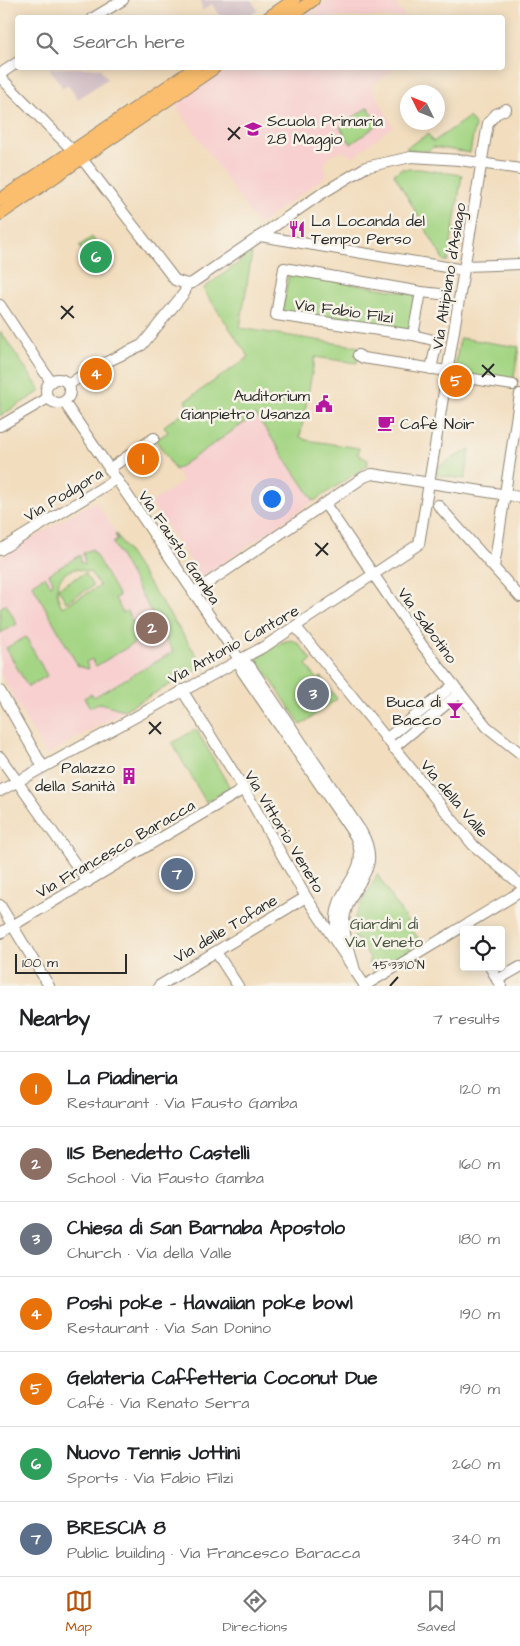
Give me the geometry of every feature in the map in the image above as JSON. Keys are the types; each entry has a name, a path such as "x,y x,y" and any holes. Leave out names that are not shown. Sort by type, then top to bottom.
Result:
{"main road":[{"path":"272,15 294,0"},
{"path":"292,15 313,0"},
{"path":"0,214 76,155 192,70"},
{"path":"0,200 76,155 211,70"}],"street":[{"path":"98,15 123,0"},
{"path":"15,64 0,75 76,155 175,280 186,284"},
{"name":"Via Altipiano d'Asiago","path":"429,482 488,123 496,114 506,109"},
{"path":"68,385 90,370 142,345 185,292 186,284 321,194 366,168 411,157 520,169"},
{"path":"261,235 465,268 520,264"},
{"name":"Via Fabio Filzi","path":"431,369 437,341 413,335 276,315 284,268 440,294"},
{"name":"Via Fabio Filzi","path":"413,335 421,292"},
{"path":"0,305 52,382"},
{"path":"358,355 363,358 512,385"},
{"path":"60,380 68,385 69,396 64,402 55,403 48,398 46,391 52,382 60,380"},
{"path":"494,567 503,495 517,434 520,394"},
{"path":"0,426 48,398"},
{"name":"Via Fausto Gamba","path":"64,402 239,659"},
{"path":"108,469 154,438"},
{"path":"193,592 364,476 372,474 520,497"},
{"name":"Via Podgora","path":"0,550 116,479"},
{"name":"Via Antonio Cantore","path":"0,791 296,627 419,544 429,482"},
{"name":"Via Sabotino","path":"325,504 422,645 487,727 520,753"},
{"path":"438,505 520,597"},
{"name":"Via della Valle","path":"296,627 473,845 520,884"},
{"path":"239,659 242,671 355,836 359,846 359,867 342,897 336,914 338,945"},
{"path":"239,659 250,666 362,831 367,842 367,872 348,905 344,922 355,971"},
{"path":"390,744 457,689"},
{"name":"Via Vittorio Veneto","path":"182,690 244,789 306,896 364,986"},
{"path":"0,691 43,767"},
{"path":"0,757 88,882"},
{"name":"Via Francesco Baracca","path":"0,933 244,789"},
{"path":"468,926 520,892"},
{"name":"Via delle Tofane","path":"159,986 306,896"},
{"path":"0,905 49,986"},
{"path":"364,986 460,931"},
{"path":"216,952 238,986"},
{"path":"492,971 499,983 520,967"}],"shaded area":[{"path":"201,0 251,0 258,10 251,15 219,15 212,4 202,11"},
{"path":"328,0 393,0 404,15 306,15"},
{"path":"50,70 101,70 107,79 78,99 68,85 63,88"},
{"name":"Scuola Primaria 28 Maggio","path":"226,70 393,70 371,86 393,126 353,157 343,151 332,154 324,164 327,175 258,225 175,104"},
{"path":"256,415 314,501 202,577 151,503 183,481 175,470"},
{"path":"95,501 204,666 46,755 0,673 0,633 17,624 6,604 0,608 0,558","holes":["89,554 123,614 85,662 51,587 54,578 80,563 92,567"]}],"green space":[{"path":"368,107 379,124 351,144 340,127"},
{"path":"469,117 475,125 470,153 433,147 429,151 408,150 406,148 428,134 433,142"},
{"path":"401,169 419,169 462,175 448,261 444,261 394,174"},
{"path":"92,237 113,267 99,276 79,246"},
{"path":"252,253 240,328 360,347 357,363 315,357 300,437 306,440 359,448 358,455 368,460 367,466 314,501 256,415 175,470 156,440 168,432 164,426 189,408 185,401 249,357 203,289"},
{"path":"289,273 415,294 408,333 282,312"},
{"path":"0,331 41,391 0,416"},
{"path":"460,338 519,347 513,383 454,374"},
{"path":"470,449 465,479 437,475 437,467"},
{"path":"116,534 204,666 124,710 100,703 90,707 84,698 91,694 94,697 173,652 113,543 118,540"},
{"path":"92,549 119,596 115,598 123,613 127,611 139,635 133,644 96,666 92,659 86,662 89,669 78,666 32,584 45,576 51,586 53,581 49,574 80,555 81,563 85,564 83,553","holes":["76,569 90,572 100,586 62,607 57,589 60,579 64,574"]},
{"path":"85,573 93,586 66,602 58,588"},
{"path":"6,604 17,624 0,633 0,608"},
{"path":"26,637 47,676 28,687 6,648"},
{"path":"291,640 297,642 312,660 306,664 317,680 322,677 337,699 301,725 257,659 282,642"},
{"path":"196,729 230,788 206,802 172,743"},
{"name":"Giardini di Via Veneto","path":"377,874 421,943 374,972 368,963 370,958 359,940 355,939 354,921 360,905"}],"place":[{"name":"Scuola Primaria 28 Maggio","path":"253,129"},
{"name":"La Locanda del Tempo Perso","path":"297,229"},
{"name":"Nuovo Tennis Jottini","path":"96,257"},
{"name":"Poshi poke - Hawaiian poke bowl","path":"96,374"},
{"name":"Gelateria Caffetteria Coconut Due","path":"456,381"},
{"name":"Auditorium Gianpietro Usanza","path":"324,404"},
{"name":"Cafè Noir","path":"386,423"},
{"name":"La Piadineria","path":"143,459"},
{"name":"IIS Benedetto Castelli","path":"152,628"},
{"name":"Chiesa di San Barnaba Apostolo","path":"313,694"},
{"name":"Buca di Bacco","path":"455,710"},
{"name":"Palazzo della Sanità","path":"129,776"},
{"name":"BRESCIA 8","path":"177,874"}]}
